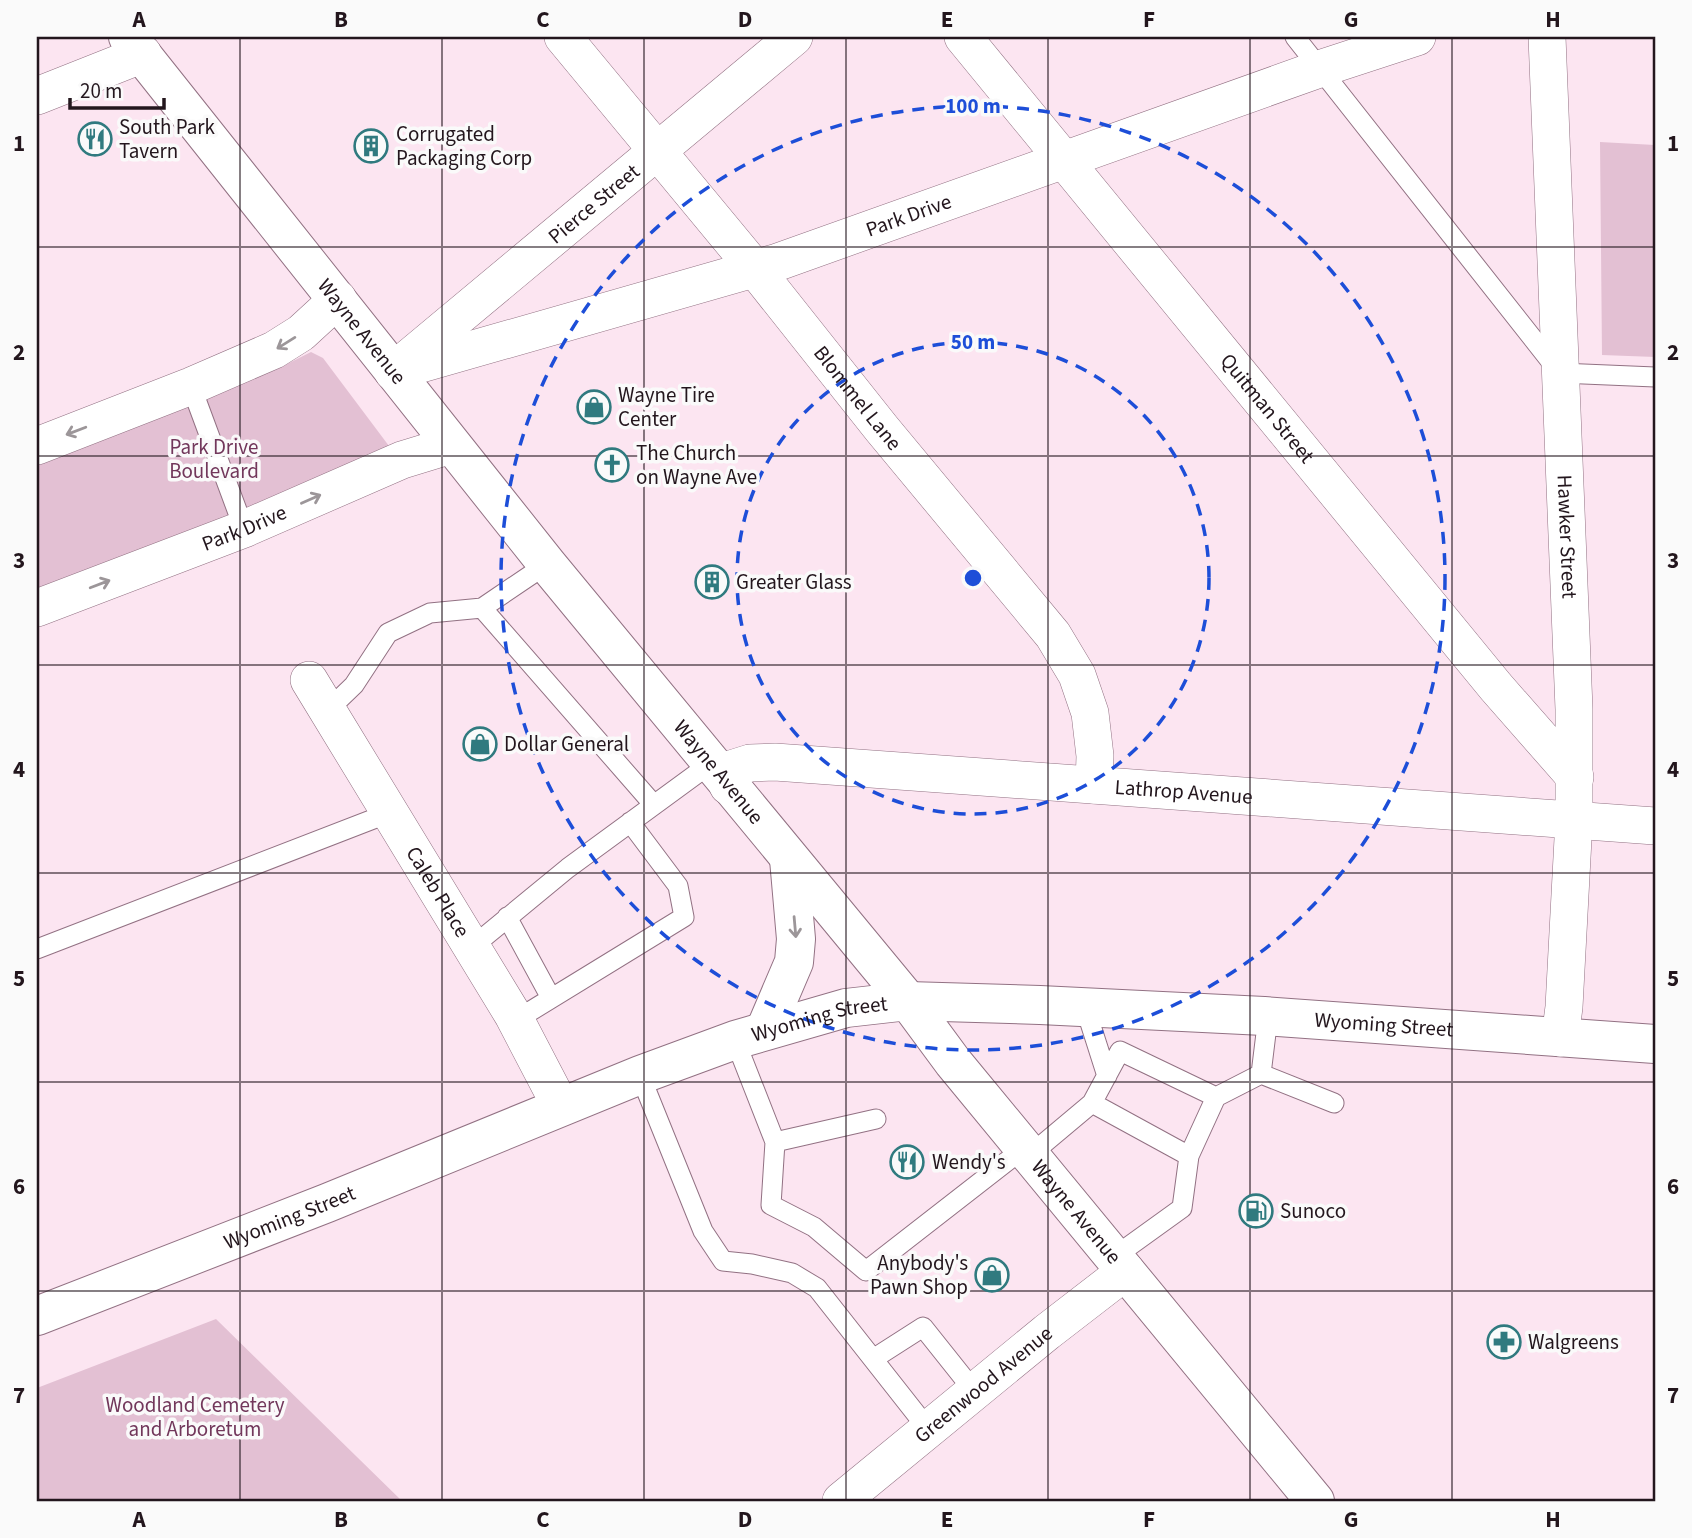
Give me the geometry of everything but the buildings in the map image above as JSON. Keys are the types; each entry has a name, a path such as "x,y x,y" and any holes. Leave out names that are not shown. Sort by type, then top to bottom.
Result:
{"main road":[{"name":"Wayne Avenue","path":"136,46 547,564 1315,1501"},
{"path":"750,1035 794,962 796,939 789,859"},
{"name":"Wyoming Street","path":"37,1316 327,1203 640,1075 750,1035 846,1008 908,1002 1085,1007 1655,1044"}],"street":[{"name":"Blommel Lane","path":"563,37 755,269 882,429 1054,635 1077,676 1090,713 1096,756 1094,785"},
{"name":"Pierce Street","path":"393,372 655,150 794,37"},
{"name":"Quitman Street","path":"963,37 1487,676 1575,777"},
{"name":"Park Drive","path":"393,372 755,269 1319,69 1417,37"},
{"name":"Hawker Street","path":"1547,37 1575,777 1564,1007 1560,1038"},
{"path":"37,96 136,46"},
{"path":"37,446 191,386 274,350 301,333 338,299"},
{"name":"Park Drive","path":"37,608 244,529 402,460 451,445"},
{"name":"Caleb Place","path":"309,680 516,1020 561,1107"},
{"name":"Lathrop Avenue","path":"719,775 750,763 775,762 1655,826"},
{"name":"Greenwood Avenue","path":"841,1501 1046,1332 1120,1264"}],"lane":[{"path":"1295,37 1560,373 1655,377"},
{"path":"191,386 244,529"},
{"path":"327,711 354,685 388,633 430,613 482,608 547,564"},
{"path":"482,608 654,805"},
{"path":"472,947 507,917 654,805 719,775"},
{"path":"37,949 389,813"},
{"path":"516,1020 684,917 678,886 630,822"},
{"path":"507,917 551,998"},
{"path":"1085,1007 1107,1076"},
{"path":"1261,1074 1268,1017"},
{"path":"750,1035 775,1142 771,1205 814,1227 866,1271 1092,1103 1120,1051 1161,1074 1216,1097"},
{"path":"1120,1264 1182,1208 1189,1156 1216,1097 1261,1074 1334,1103"},
{"path":"640,1075 704,1231 723,1261 792,1273 817,1288 928,1429"},
{"path":"1092,1103 1135,1121 1189,1156"},
{"path":"775,1142 876,1119"},
{"path":"873,1359 923,1328 974,1391"}],"green space":[{"path":"1600,142 1655,145 1655,357 1602,355"},
{"name":"Park Drive Boulevard","path":"311,352 323,358 389,446 360,457 356,479 37,608 37,446 285,365"},
{"name":"Woodland Cemetery and Arboretum","path":"216,1319 402,1501 37,1501 37,1388"}],"place":[{"name":"South Park Tavern","path":"95,139"},
{"name":"Corrugated Packaging Corp","path":"371,146"},
{"name":"Wayne Tire Center","path":"594,407"},
{"name":"The Church on Wayne Ave","path":"612,465"},
{"name":"Greater Glass","path":"712,582"},
{"name":"Dollar General","path":"480,744"},
{"name":"Wendy's","path":"907,1162"},
{"name":"Sunoco","path":"1256,1211"},
{"name":"Anybody's Pawn Shop","path":"992,1275"},
{"name":"Walgreens","path":"1504,1342"}]}
